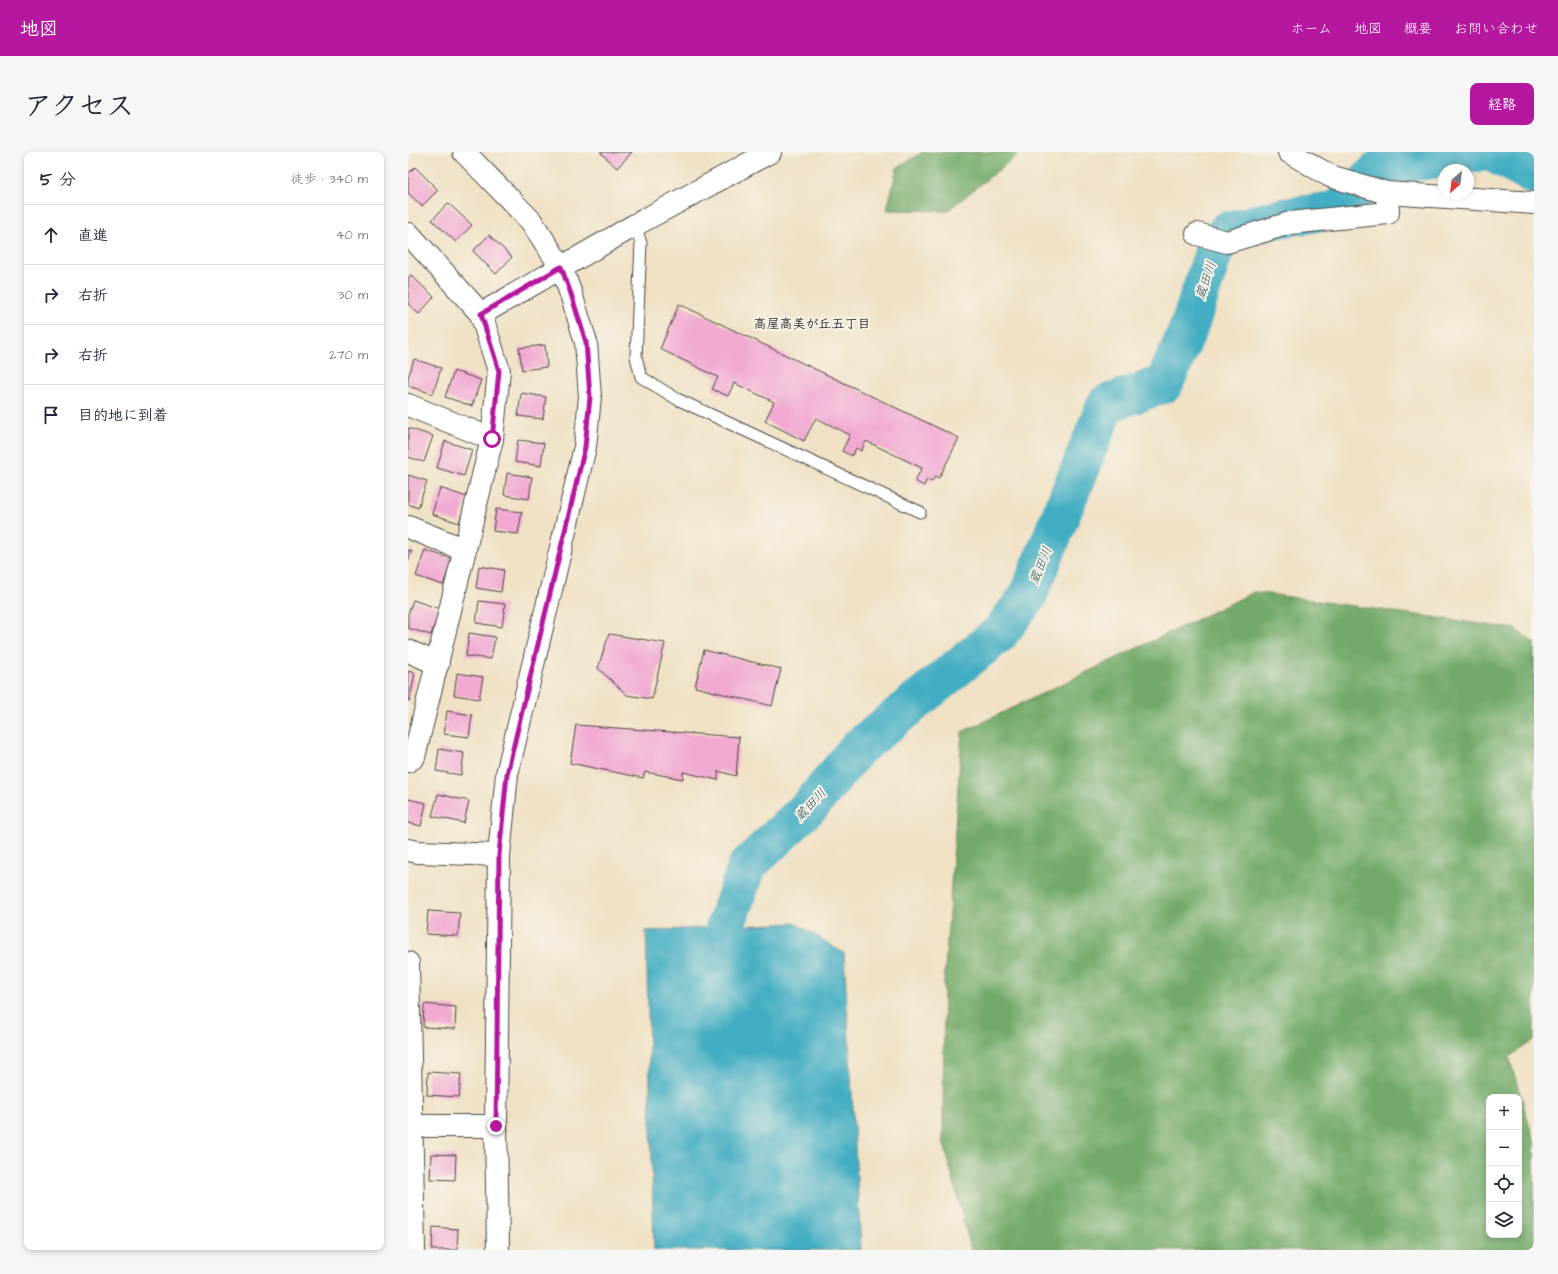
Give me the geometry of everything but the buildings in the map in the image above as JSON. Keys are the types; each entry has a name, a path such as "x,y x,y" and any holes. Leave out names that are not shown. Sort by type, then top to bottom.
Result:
{"street":[{"path":"464,152 531,221 561,267 586,342 590,397 585,447 507,774 499,855 496,1126 498,1250"},
{"path":"481,314 635,225 770,152"},
{"path":"1289,152 1330,176 1387,193 1534,203"},
{"path":"1197,234 1227,242 1290,223 1388,213 1387,193"},
{"path":"408,235 409,234 481,314 499,371 492,439 414,757 408,761"},
{"path":"408,405 492,439"},
{"path":"408,527 465,550"},
{"path":"408,651 438,664"},
{"path":"408,850 418,852 499,855"},
{"path":"408,963 409,1126 412,1246"},
{"path":"409,1126 496,1126"}],"lane":[{"path":"635,225 641,243 636,357 641,377 677,399 920,512"}],"green space":[{"path":"923,152 1021,152 947,211 887,210 897,168"},
{"path":"1525,152 1534,152 1534,171 1514,161 1517,156"},
{"path":"1254,592 1516,629 1534,643 1534,1040 1509,1057 1520,1094 1486,1094 1486,1238 1522,1238 1522,1101 1534,1141 1534,1250 971,1250 943,1140 944,982 962,732"}],"water":[{"path":"795,923 844,953 861,1250 654,1250 646,931"}],"waterway":[{"name":"蔵田川","path":"725,980 725,927 747,866 811,805 858,748 999,634 1028,596 1106,404 1164,384 1189,327 1214,251 1227,231 1281,218 1337,210 1381,167 1482,152"},
{"name":"蔵田川","path":"1491,152 1534,175"}],"district":[{"name":"高屋高美が丘五丁目","path":"812,323"}],"route":[{"path":"492,439 499,371 481,314 561,267 586,342 590,397 585,447 507,774 499,855 496,1126"}]}
